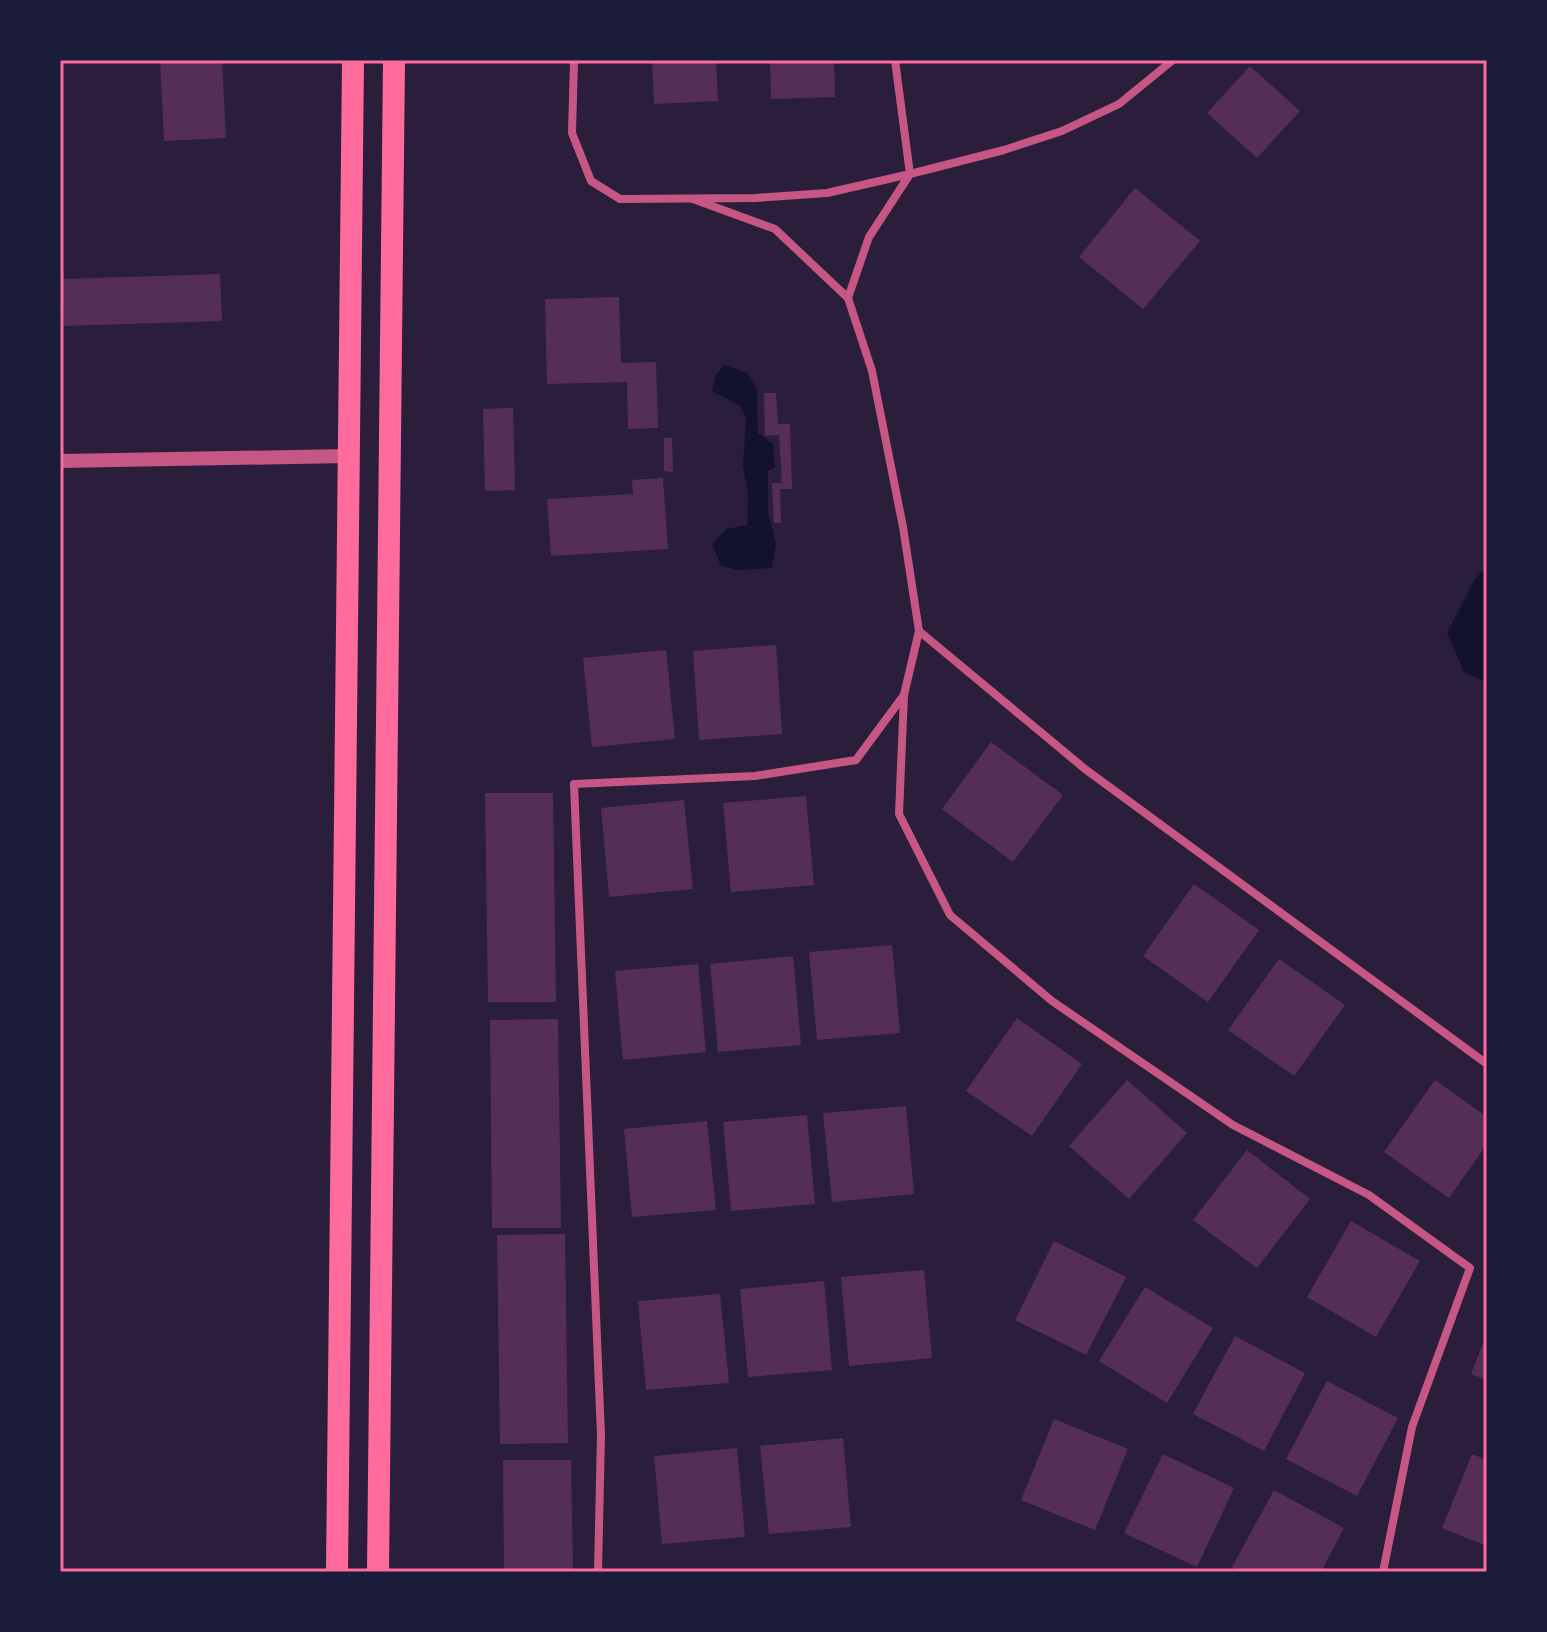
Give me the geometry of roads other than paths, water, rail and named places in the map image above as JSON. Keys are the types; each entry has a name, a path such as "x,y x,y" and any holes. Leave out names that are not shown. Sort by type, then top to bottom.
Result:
{"highway":[{"path":"337,1572 353,60"},
{"path":"378,1572 394,60"}],"street":[{"path":"574,60 572,133 591,181 620,199 755,198 827,193 910,174 1004,150 1062,131 1119,104 1173,60"},
{"path":"848,298 869,237 910,174 895,60"},
{"path":"693,199 775,229 848,298 872,371 903,527 919,631 904,695 899,814 950,915 1052,1001 1233,1125 1369,1195 1470,1268 1412,1427 1383,1572"},
{"path":"60,461 349,456"},
{"path":"919,631 1085,769 1487,1064"},
{"path":"598,1572 601,1435 574,784 755,776 856,760 904,695"}]}
